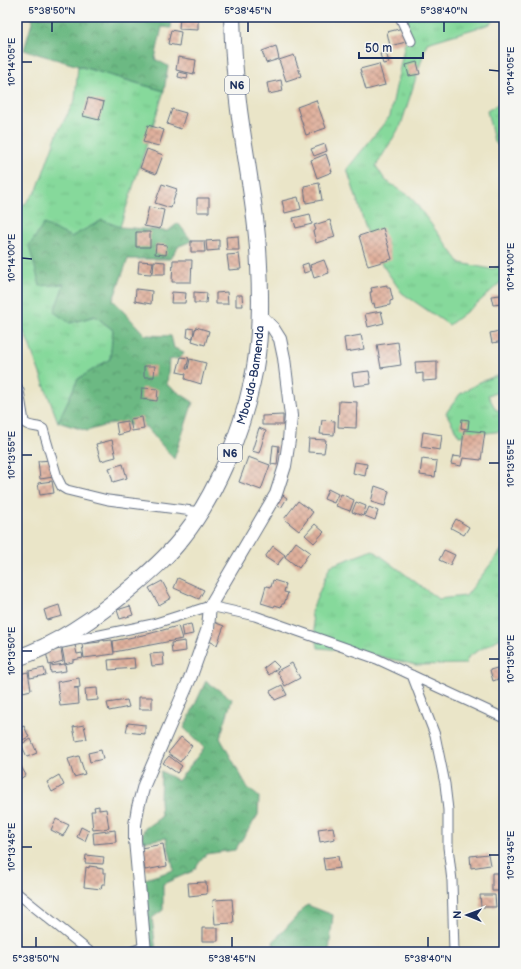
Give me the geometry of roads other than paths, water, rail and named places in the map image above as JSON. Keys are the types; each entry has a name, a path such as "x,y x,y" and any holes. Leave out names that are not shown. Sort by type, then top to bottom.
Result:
{"highway":[{"name":"Mbouda-Bamenda","path":"17,658 46,646 112,604 159,564 182,538 200,512 217,482 244,412 252,382 258,344 260,315 259,265 252,196 239,110 233,52 232,17"}],"street":[{"path":"400,17 411,41"},
{"path":"131,952 145,949 135,840 135,825 138,807 152,765 175,714 208,628 210,606 276,494 284,466 289,440 291,416 284,358 280,339 273,328 260,315"},
{"path":"17,387 24,422 26,425 39,426 43,429 57,477 62,486 67,490 108,500 200,512"},
{"path":"46,646 153,624 210,606 255,616 333,642 377,659 504,718"},
{"path":"412,675 435,735 446,790 448,810 448,847 452,881 454,952"},
{"path":"17,893 90,952"}]}
